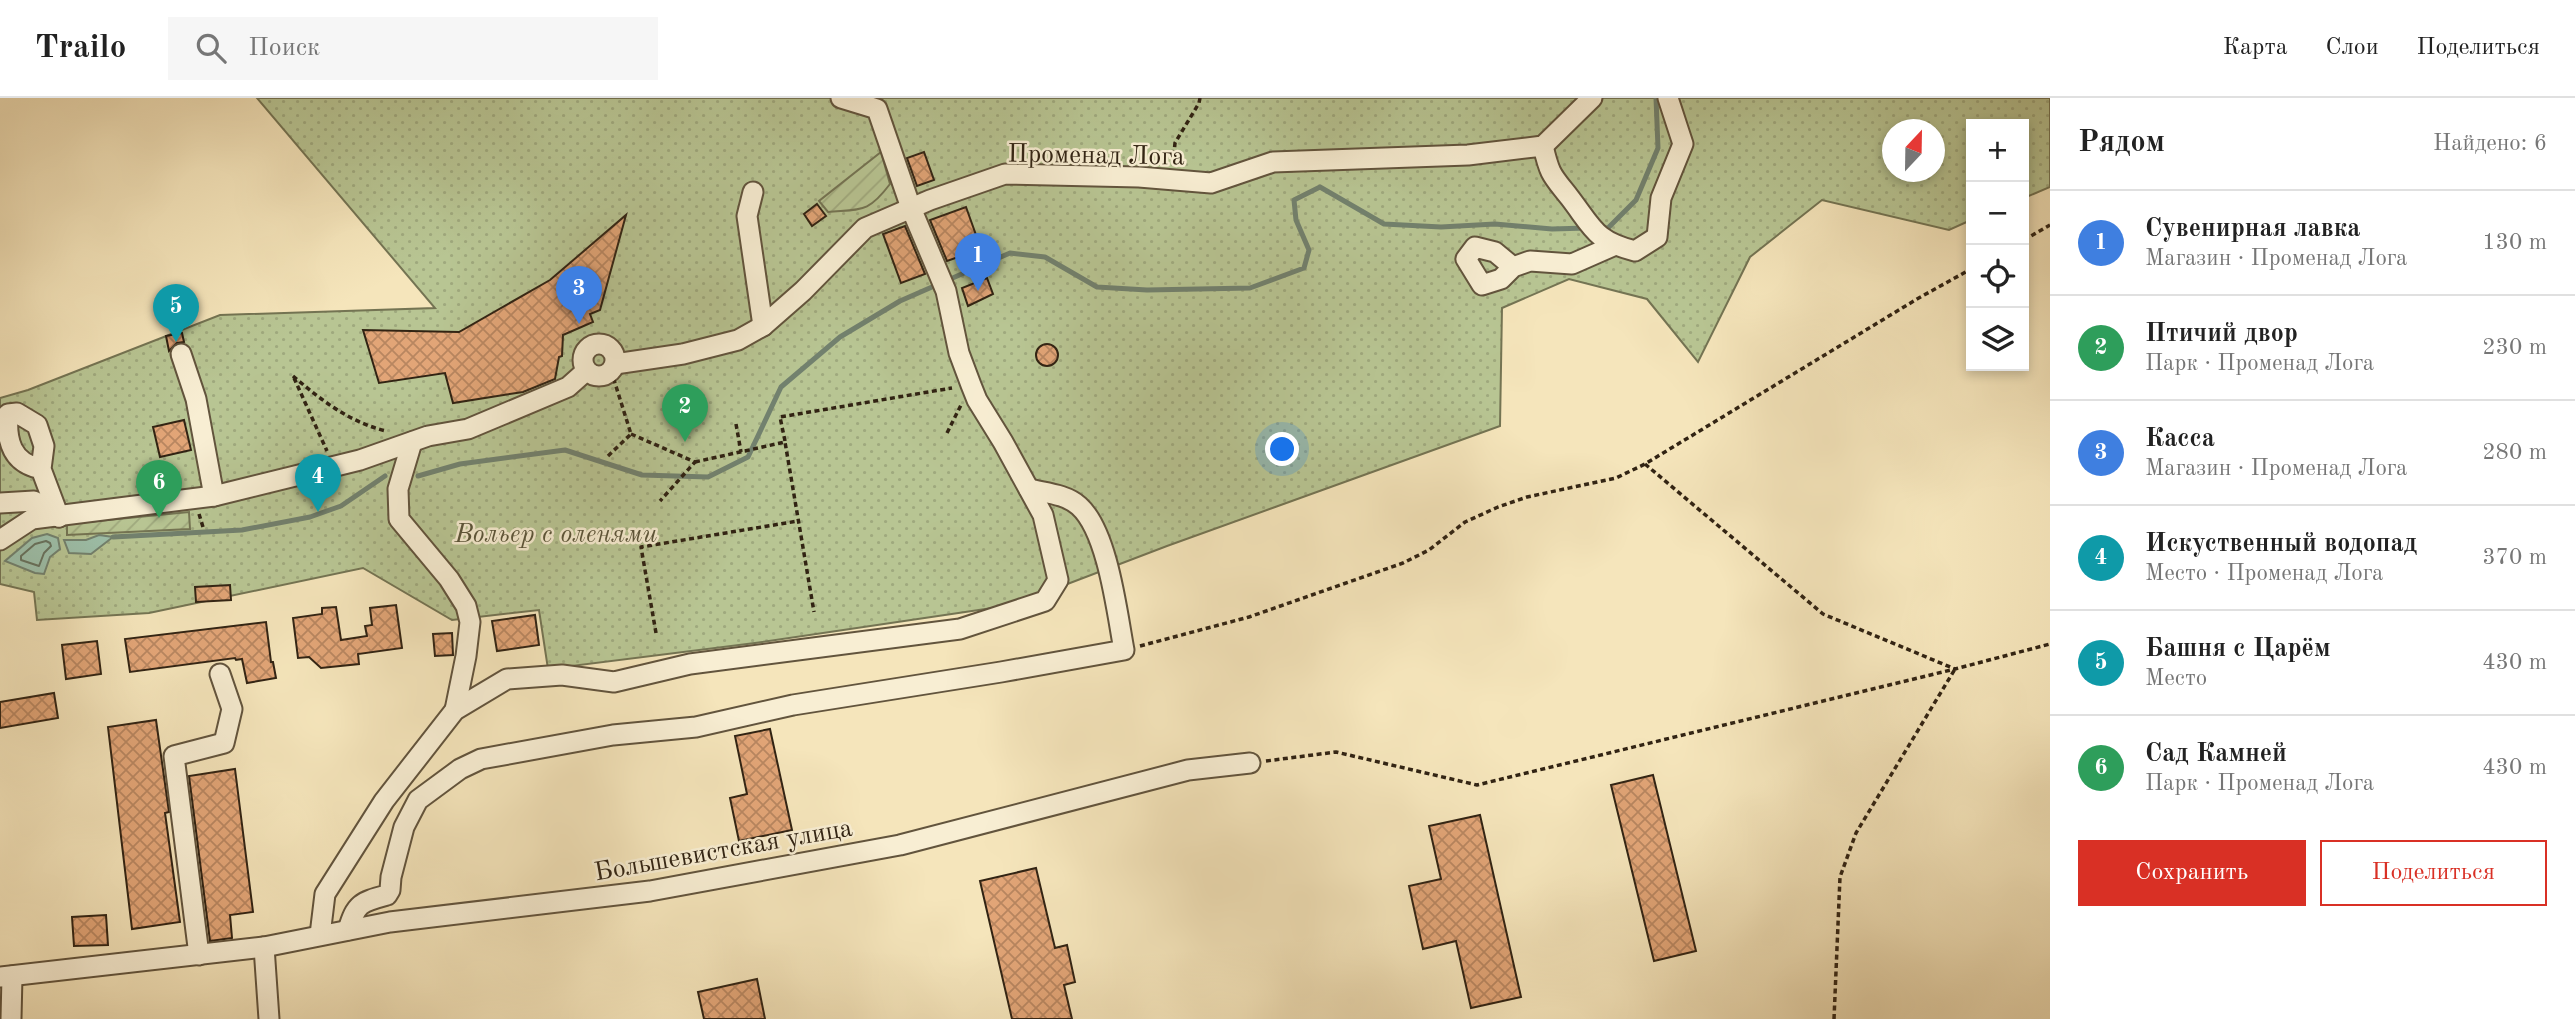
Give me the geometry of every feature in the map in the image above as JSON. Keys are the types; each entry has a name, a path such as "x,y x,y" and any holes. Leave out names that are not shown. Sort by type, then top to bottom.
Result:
{"street":[{"path":"320,935 325,894 384,801 456,710 507,679 562,675 614,682 690,664 960,629 1045,601 1058,580 1043,515 977,400 960,353 946,291 911,208 877,109 841,98"},
{"path":"1592,98 1543,146 1550,175 1590,229 1613,246 1635,251 1657,237 1661,198 1684,144 1668,98"},
{"name":"Променад Лога","path":"613,368 737,341 763,326 803,291 865,229 911,208 1005,174 1211,183 1273,162 1468,155 1543,146"},
{"path":"753,192 747,216 763,326"},
{"path":"1513,267 1530,261 1572,264 1613,246"},
{"path":"595,344 610,348 615,356 613,368 607,375 596,377 586,370 584,355 595,344"},
{"path":"181,354 196,399 214,496"},
{"path":"0,540 32,519 214,496 360,460 412,442 481,424 568,387 586,370"},
{"path":"412,442 398,489 399,519 449,579 466,606 470,622 456,710"},
{"path":"41,469 59,517"},
{"path":"348,930 353,912 358,907 365,901 387,895 390,890 401,836 418,800 460,769 481,759 613,735 696,727 793,705 1124,650 1110,577 1098,535 1081,507 1064,497 1029,489"},
{"path":"0,503 34,500 59,517"},
{"path":"199,955 174,756 224,743 232,709 220,674"},
{"name":"Большевистская улица","path":"6,976 109,959 199,955 264,947 390,922 650,891 887,847 1188,771 1250,763"},
{"path":"264,947 269,1019"},
{"path":"6,976 11,1019"}],"path":[{"path":"1172,180 1175,143 1200,98"},
{"path":"2029,237 2050,225"},
{"path":"1124,650 1190,635 1249,617 1403,563 1429,550 1465,522 1499,506 1527,497 1616,478 1645,464 1966,272"},
{"path":"613,368 631,434"},
{"path":"334,466 293,376 326,404 367,426 404,435 412,442"},
{"path":"814,612 780,417 971,384"},
{"path":"736,424 741,452"},
{"path":"608,456 631,434"},
{"path":"631,434 695,462"},
{"path":"660,501 695,462 785,442"},
{"path":"1645,464 1823,614 1955,669"},
{"path":"656,633 641,547 798,521"},
{"path":"1250,763 1336,752 1477,785 2050,644"},
{"path":"1833,1019 1840,877 1856,833 1955,669"}],"green space":[{"name":"Вольер с оленями","path":"257,98 2050,98 2050,187 2029,196 2029,119 1966,119 1966,222 1949,230 1822,200 1750,257 1698,362 1647,299 1569,279 1502,308 1500,426 1036,596 999,607 755,643 548,669 539,610 452,620 363,568 149,613 37,620 34,592 0,584 0,398 28,390 220,315 435,308"},
{"path":"881,152 890,184 876,200 864,208 828,212 819,201"},
{"path":"189,512 190,529 67,535 67,524"}],"water":[{"path":"47,534 58,538 60,549 50,557 44,574 5,561 32,538"},
{"path":"99,535 113,537 91,554 69,553 64,540 86,540"}],"building":[{"path":"924,152 934,180 917,186 907,158"},
{"path":"817,204 826,216 812,226 804,214"},
{"path":"966,207 981,249 947,261 930,220"},
{"path":"626,215 600,310 590,314 593,322 563,335 562,356 559,357 555,379 523,392 453,403 445,373 379,383 363,330 459,332 550,280"},
{"path":"905,226 925,274 901,283 883,234"},
{"path":"987,278 993,294 968,306 962,288"},
{"path":"182,333 184,342 177,343 169,351 166,336"},
{"path":"1047,344 1055,347 1058,355 1055,363 1047,366 1039,363 1036,355 1039,347"},
{"path":"184,420 191,450 160,457 153,427"},
{"path":"230,585 231,600 196,602 195,587"},
{"path":"396,605 402,648 358,654 359,664 321,668 309,657 298,658 293,618 322,614 322,608 336,607 341,640 367,636 365,626 372,625 370,608"},
{"path":"535,615 539,645 497,651 492,621"},
{"path":"266,622 271,662 276,678 247,683 242,659 235,658 130,672 125,639"},
{"path":"452,633 453,655 435,656 433,634"},
{"path":"97,641 101,674 66,679 62,645"},
{"path":"54,693 58,718 0,728 0,702"},
{"path":"156,720 180,922 132,929 108,727"},
{"path":"770,729 792,830 739,841 730,798 747,794 735,736"},
{"path":"235,769 253,912 230,915 232,938 210,941 189,776"},
{"path":"1653,775 1696,951 1654,961 1611,785"},
{"path":"1480,815 1521,997 1471,1008 1456,941 1423,949 1409,886 1441,879 1429,826"},
{"path":"1036,868 1055,948 1067,945 1075,982 1064,985 1072,1019 1012,1019 980,881"},
{"path":"106,915 108,945 74,946 72,917"},
{"path":"757,979 765,1019 704,1019 698,992"}],"waterway":[{"path":"1601,228 1608,228 1636,200 1658,148 1656,98"},
{"path":"948,280 1010,253 1045,257 1097,287 1147,290 1250,288 1304,268 1309,250 1296,220 1294,200 1320,187 1384,224 1441,227 1495,224 1552,229 1587,228"},
{"path":"418,476 460,464 565,450 642,475 708,477 748,457 781,387 840,337 900,301 932,287"},
{"path":"113,537 242,530 310,517 341,506 385,476"}],"place":[{"name":"Сувенирная лавка","path":"978,291"},
{"name":"Касса","path":"579,324"},
{"name":"Башня с Царём","path":"176,342"},
{"name":"Птичий двор","path":"685,442"},
{"name":"Искуственный водопад","path":"318,512"},
{"name":"Сад Камней","path":"159,518"}]}
